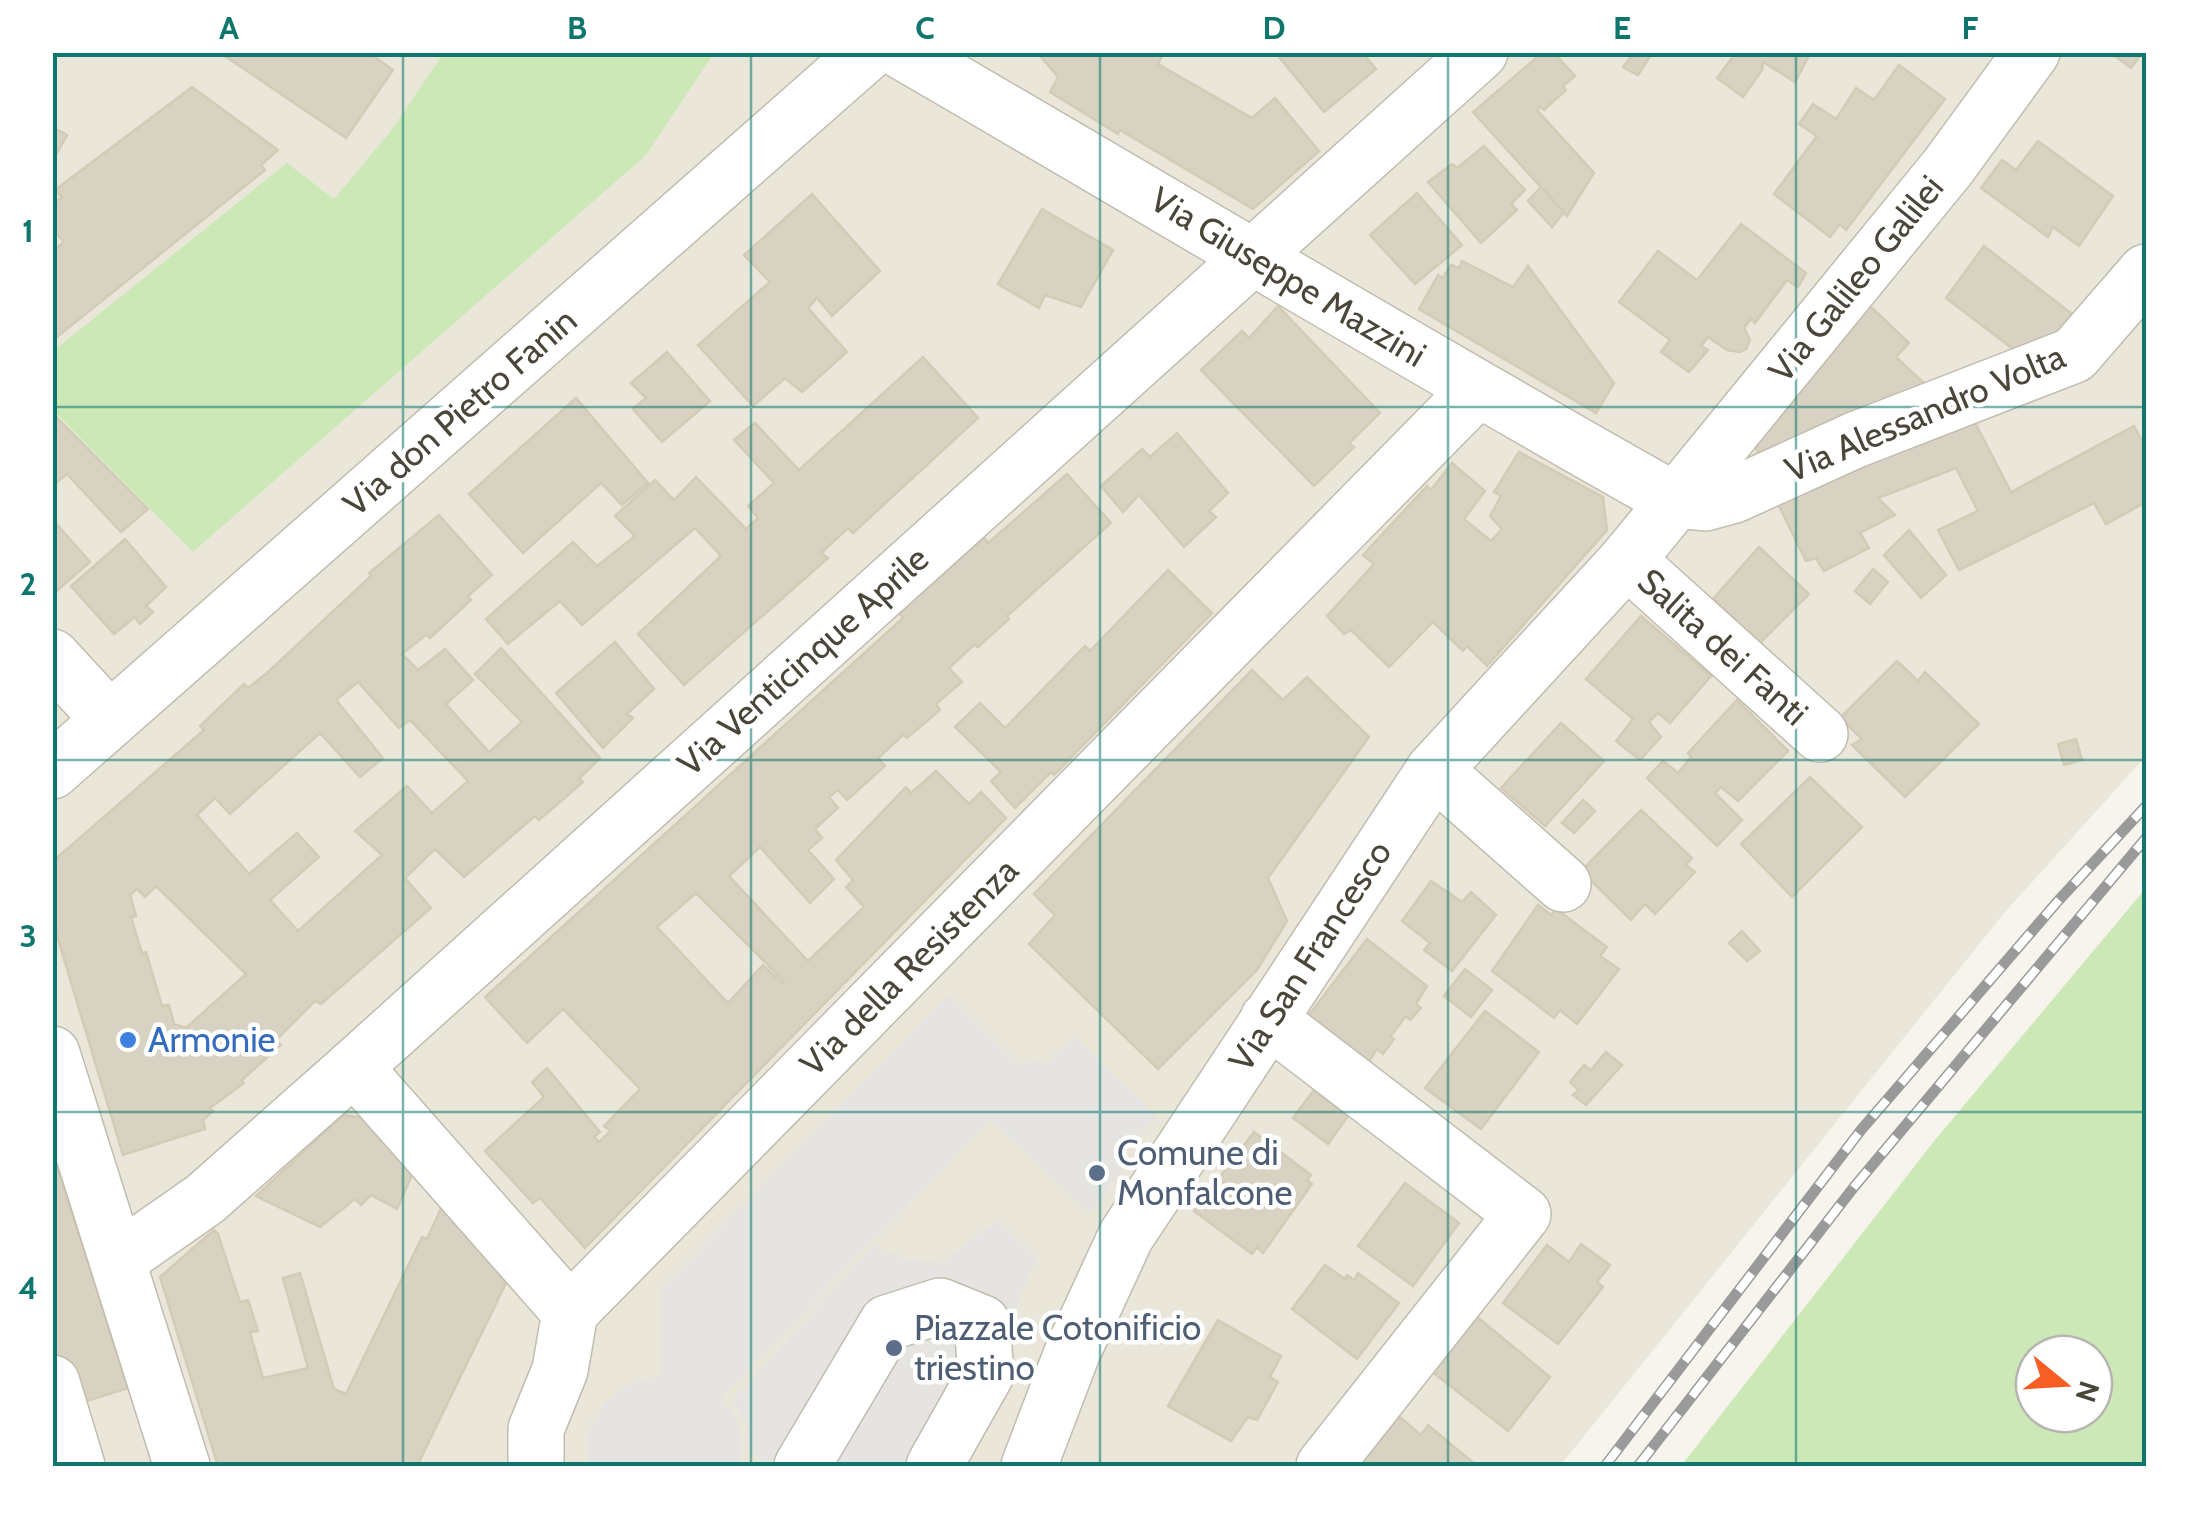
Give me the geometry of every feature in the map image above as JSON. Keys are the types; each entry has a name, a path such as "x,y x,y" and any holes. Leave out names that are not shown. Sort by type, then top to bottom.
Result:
{"street":[{"name":"Via don Pietro Fanin","path":"52,770 868,52"},
{"name":"Via Giuseppe Mazzini","path":"903,52 1253,254 1477,390 1674,500"},
{"name":"Via Venticinque Aprile","path":"118,1259 205,1199 354,1067 1480,52"},
{"name":"Via Galileo Galilei","path":"1674,500 1948,167 2032,52"},
{"name":"Via Alessandro Volta","path":"1674,500 1705,504 1734,495 1854,440 2074,355 2146,272"},
{"name":"Via della Resistenza","path":"570,1312 1477,390"},
{"name":"Via San Francesco","path":"1029,1466 1072,1353 1126,1236 1434,770 1627,560 1674,500"},
{"name":"Salita dei Fanti","path":"1627,560 1820,734"},
{"path":"52,656 110,720"},
{"path":"1434,770 1563,884"},
{"path":"1268,1019 1523,1214 1324,1466"},
{"path":"52,1054 182,1466"},
{"path":"354,1067 570,1312 560,1370 536,1429 536,1466"},
{"path":"802,1466 887,1323 940,1306 982,1323 986,1374 934,1466"},
{"path":"52,1383 77,1466"}],"shaded area":[{"path":"52,53 2146,53 2146,756 2005,912 1560,1466 53,1466"},
{"path":"949,995 1020,1065 1032,1060 1046,1065 1075,1037 1157,1117 1125,1151 1128,1162 1090,1214 991,1119 721,1397 735,1417 741,1435 741,1466 588,1466 591,1425 605,1403 628,1385 662,1375 661,1289"},
{"name":"Piazzale Cotonificio triestino","path":"997,1220 1038,1258 1013,1312 1007,1339 958,1466 772,1466 751,1454 745,1421 732,1401 874,1245 906,1260 943,1262"}],"green space":[{"path":"444,53 714,53 646,155 193,552 53,410 53,351 287,163 334,199 390,132"},
{"path":"2146,888 2146,1466 1681,1466 1935,1140"}],"building":[{"path":"219,52 368,52 393,70 346,138"},
{"path":"1037,52 1164,52 1158,64 1252,118 1275,98 1319,151 1253,209 1050,92 1058,77"},
{"path":"1275,52 1362,52 1376,69 1324,112"},
{"path":"1543,52 1553,52 1575,76 1544,110 1537,110 1594,173 1567,216 1473,112"},
{"path":"1635,52 1653,52 1638,75 1623,67"},
{"path":"1730,52 1811,52 1795,82 1763,62 1762,70 1743,97 1717,78 1732,58"},
{"path":"2110,52 2143,52 2131,68"},
{"path":"1899,65 1945,99 1846,230 1840,224 1830,237 1774,194 1817,136 1799,124 1813,104 1836,119 1856,88 1874,100"},
{"path":"192,87 278,150 261,165 265,170 52,341 52,251 64,242 52,228 52,205 62,197 55,190"},
{"path":"52,127 67,135 52,162"},
{"path":"2038,141 2113,196 2079,246 2053,227 2048,237 1981,188 2002,160 2016,170"},
{"path":"1484,146 1525,190 1511,204 1517,210 1481,243 1428,182 1452,164 1457,168"},
{"path":"1541,187 1564,212 1552,227 1528,201"},
{"path":"1417,193 1462,245 1415,284 1370,235"},
{"path":"812,194 880,271 832,316 817,298 808,308 847,352 802,392 785,378 753,406 698,345 770,282 744,255"},
{"path":"1042,209 1113,250 1081,307 1045,295 1039,308 998,284"},
{"path":"1741,224 1806,273 1798,287 1787,280 1755,323 1751,319 1744,328 1750,340 1746,349 1727,350 1708,337 1701,346 1708,350 1689,372 1661,352 1670,340 1619,302 1658,251 1697,280"},
{"path":"1984,246 2076,317 2063,335 2017,352 1946,298"},
{"path":"1462,261 1513,287 1528,266 1614,383 1596,413 1419,309 1438,275 1443,278 1451,265 1459,268"},
{"path":"1869,305 1909,343 1896,357 1926,385 1761,458 1751,440"},
{"path":"1278,306 1380,413 1349,443 1354,447 1314,486 1201,370 1242,331 1249,338"},
{"path":"667,352 710,401 662,442 633,409 646,398 631,383"},
{"path":"923,357 978,418 853,533 848,528 821,553 828,558 684,685 638,634 721,556 695,528 582,625 560,601 508,644 486,619 573,542 597,566 635,536 615,516 655,480 674,500 696,477 746,529 758,518 748,506 774,483 734,440 755,423 799,470"},
{"path":"576,398 648,483 622,505 601,483 523,553 469,494"},
{"path":"52,413 148,509 121,532 67,474 52,486"},
{"path":"1970,413 2011,492 2134,426 2146,448 2146,502 2106,524 2094,503 1959,570 1938,530 1978,511 1956,468 1878,498 1895,515 1860,533 1869,548 1824,571 1816,558 1806,561 1774,496"},
{"path":"1177,433 1228,493 1209,511 1216,517 1184,547 1139,495 1123,512 1101,486 1142,449 1150,457"},
{"path":"1519,452 1603,497 1607,530 1487,666 1467,646 1463,651 1433,622 1389,667 1351,630 1344,634 1327,616 1374,564 1363,555 1427,486 1431,490 1452,463 1485,491 1464,519 1491,541 1502,529 1490,516 1501,496 1494,492"},
{"path":"1067,474 1111,523 978,647 974,645 949,668 962,682 936,704 940,710 878,758 885,766 847,800 838,790 829,797 838,808 815,829 822,838 808,850 834,879 810,903 760,847 729,876 808,961 864,907 846,887 853,880 836,860 906,787 911,793 936,771 969,804 981,792 1006,818 585,1248 540,1198 533,1203 485,1151 544,1097 532,1082 547,1068 600,1132 594,1137 599,1142 611,1131 604,1126 640,1089 563,1009 527,1043 485,997 903,618 899,613 984,537 988,543","holes":["696,893 783,984 763,965 728,1003 657,927"]},
{"path":"439,515 492,575 430,638 426,635 402,654 418,670 445,649 473,680 446,704 489,752 522,722 475,674 501,648 600,758 579,779 583,782 539,820 535,816 464,877 435,849 405,878 431,908 321,1004 315,1001 275,1041 281,1045 242,1080 244,1083 210,1108 213,1111 203,1120 205,1129 123,1155 52,919 52,862 204,730 200,726 244,684 248,688 267,673 371,576 369,573","holes":["358,682 399,728 410,720 468,781 432,813 407,786 355,831 382,855 298,931 270,900 319,857 297,833 249,874 197,815 215,798 230,814 320,733 360,777 383,758 336,700","156,886 246,974 186,1028 174,1024 169,1005 162,1006 131,917 136,916 130,895 137,889 145,897"]},
{"path":"52,521 90,562 52,595"},
{"path":"1909,530 1946,575 1921,598 1884,555"},
{"path":"125,539 166,587 146,606 153,612 140,624 135,617 114,634 71,586"},
{"path":"1759,547 1809,594 1760,643 1713,599"},
{"path":"1873,569 1888,582 1870,604 1855,591"},
{"path":"1168,570 1212,613 1054,775 1051,772 1015,808 991,781 1001,772 955,727 980,703 1005,728 1085,646 1090,651"},
{"path":"1641,616 1711,676 1670,723 1658,713 1649,722 1661,737 1640,760 1616,741 1633,719 1586,679"},
{"path":"615,642 654,689 627,714 633,718 603,748 556,693"},
{"path":"1897,661 1918,681 1925,672 1979,724 1905,797 1852,745 1862,739 1840,718"},
{"path":"1252,670 1283,700 1307,677 1369,737 1268,878 1287,921 1257,970 1158,1069 1029,944 1055,915 1034,894"},
{"path":"1737,700 1788,751 1738,801 1721,787 1715,793 1742,820 1717,846 1647,778 1663,761 1678,773 1691,757 1688,753"},
{"path":"1561,723 1604,761 1545,826 1501,788"},
{"path":"2076,739 2082,760 2064,765 2058,744"},
{"path":"1810,777 1862,827 1792,897 1741,844"},
{"path":"1583,800 1595,811 1574,833 1562,823"},
{"path":"1641,810 1692,858 1686,865 1695,872 1655,914 1645,904 1631,920 1581,871"},
{"path":"1431,881 1462,902 1471,892 1496,915 1452,971 1424,950 1430,943 1402,921"},
{"path":"1538,905 1551,915 1556,909 1607,947 1600,956 1619,969 1577,1024 1560,1010 1554,1018 1492,971"},
{"path":"1742,931 1760,951 1747,961 1729,943"},
{"path":"1367,939 1427,986 1416,1004 1421,1008 1410,1020 1406,1016 1383,1054 1377,1049 1366,1066 1306,1019"},
{"path":"1465,969 1492,990 1471,1017 1444,996"},
{"path":"1485,1011 1539,1052 1481,1129 1425,1088"},
{"path":"1606,1052 1622,1065 1586,1105 1573,1095 1579,1090 1570,1082 1584,1065 1591,1070"},
{"path":"1314,1090 1348,1116 1328,1144 1293,1118"},
{"path":"343,1115 365,1118 412,1175 397,1209 371,1195 361,1205 355,1199 320,1227 256,1196"},
{"path":"1254,1132 1311,1175 1307,1180 1312,1184 1263,1253 1257,1247 1252,1254 1194,1211"},
{"path":"53,1153 128,1388 68,1407 52,1354"},
{"path":"1405,1183 1459,1223 1413,1286 1358,1246"},
{"path":"443,1204 508,1279 417,1466 218,1466 160,1277 214,1230 240,1302 248,1300 258,1331 250,1332 263,1378 308,1368 283,1278 300,1273 334,1389 346,1394 422,1237 427,1239"},
{"path":"1581,1244 1610,1265 1597,1282 1603,1287 1558,1344 1503,1303 1547,1245 1569,1262"},
{"path":"1325,1265 1345,1279 1347,1275 1354,1280 1358,1273 1399,1303 1357,1359 1292,1309"},
{"path":"1476,1316 1550,1377 1508,1431 1431,1371"},
{"path":"1218,1320 1281,1356 1270,1377 1278,1382 1257,1420 1248,1417 1231,1441 1168,1406"},
{"path":"1396,1414 1421,1435 1428,1425 1476,1465 1363,1466 1358,1462"}],"railway":[{"path":"1605,1466 1861,1130 2058,901 2146,806"},
{"path":"1638,1466 1854,1187 2146,838"}],"place":[{"name":"Armonie","path":"128,1040"},
{"name":"Comune di Monfalcone","path":"1097,1173"},
{"name":"Piazzale Cotonificio triestino","path":"894,1348"}]}
